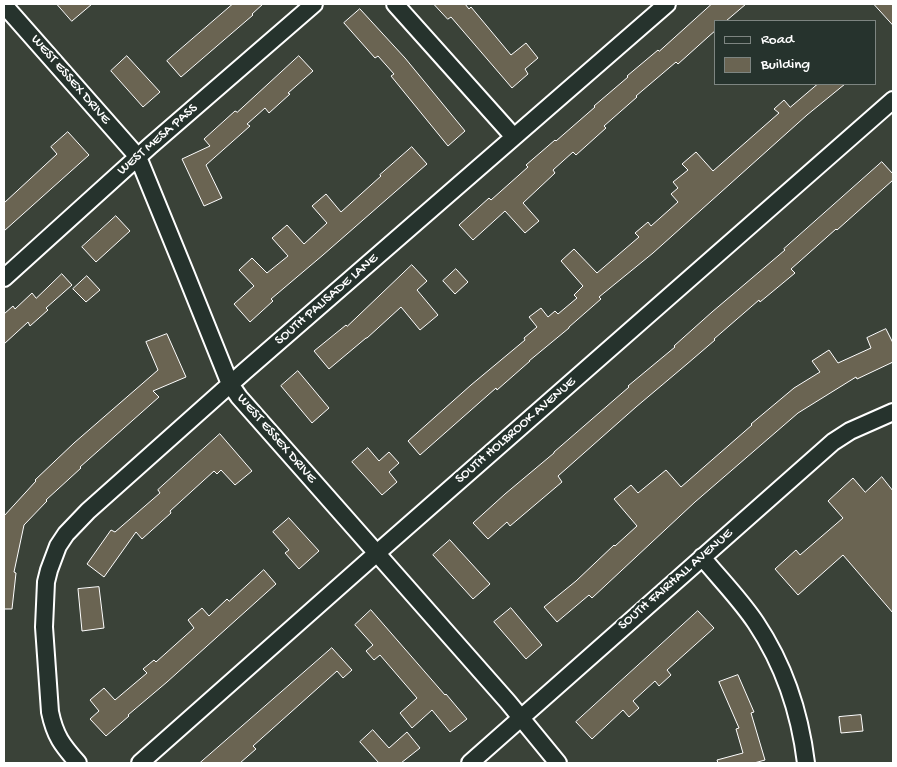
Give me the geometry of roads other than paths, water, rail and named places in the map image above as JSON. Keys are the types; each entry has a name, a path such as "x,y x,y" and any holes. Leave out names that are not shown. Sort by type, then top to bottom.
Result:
{"street":[{"name":"WEST MESA PASS","path":"4,278 138,157 314,4"},
{"path":"395,4 514,137"},
{"name":"SOUTH PALISADE LANE","path":"78,763 58,739 53,726 50,712 45,630 46,582 58,546 66,534 88,511 230,384 667,4"},
{"name":"WEST ESSEX DRIVE","path":"4,5 138,157 230,384 238,397 377,553 558,763"},
{"name":"SOUTH HOLBROOK AVENUE","path":"140,763 893,100"},
{"name":"SOUTH FAIRHALL AVENUE","path":"470,763 833,442 850,431 893,412"},
{"path":"702,557 756,623 778,662 788,684 804,746 806,763"}]}
